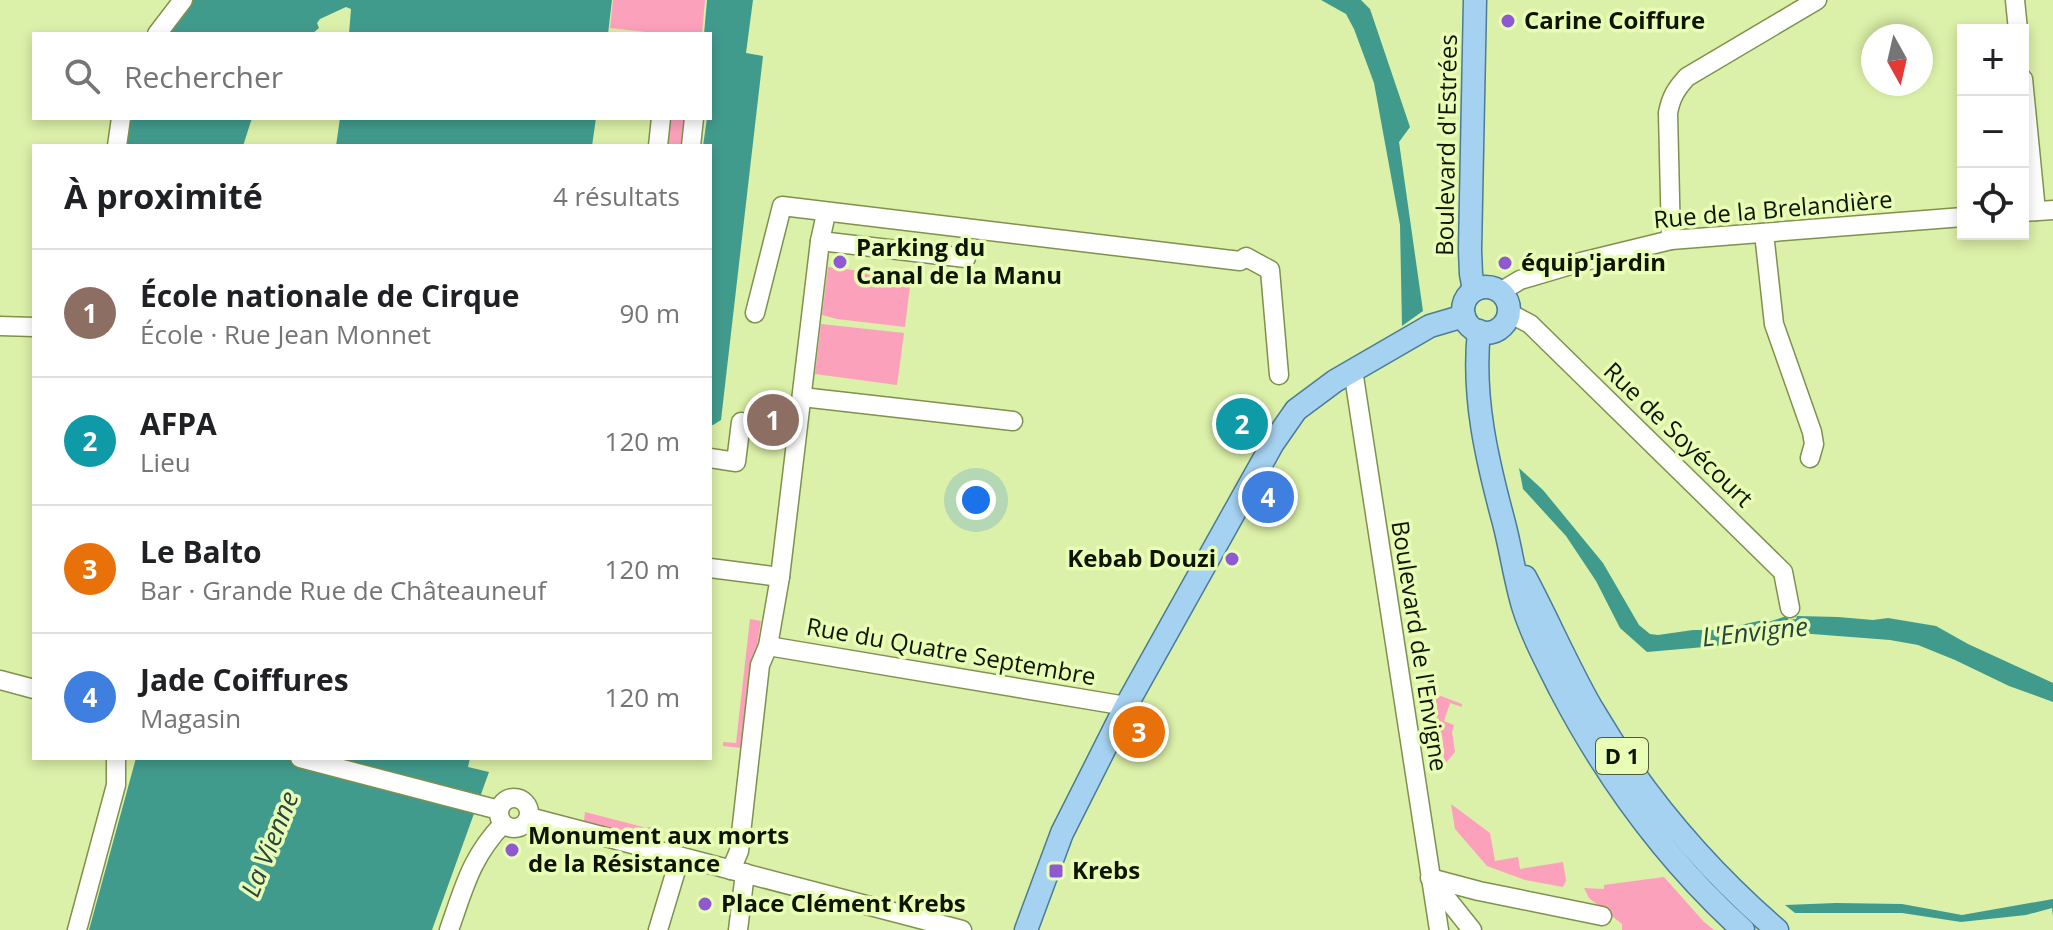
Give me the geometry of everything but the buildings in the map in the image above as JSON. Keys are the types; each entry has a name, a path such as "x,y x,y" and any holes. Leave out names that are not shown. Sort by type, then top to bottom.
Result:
{"main road":[{"name":"Boulevard d'Estrées","path":"1474,290 1470,250 1475,0"},
{"path":"1026,930 1062,833 1126,706 1286,422 1310,398 1430,326 1472,324 1492,332 1498,329 1509,313 1509,305 1500,292 1488,287 1474,290 1465,301 1472,324"},
{"name":"D 1","path":"1472,324 1479,409 1488,458 1523,606 1546,660 1609,773 1658,841 1743,930"},
{"name":"D 1","path":"1511,551 1585,695 1626,763 1700,855 1777,930"}],"street":[{"path":"159,32 183,0"},
{"path":"1671,240 1668,113 1675,90 1687,77 1817,0"},
{"path":"2015,0 2017,24"},
{"path":"2025,96 2037,211"},
{"path":"117,144 121,120"},
{"path":"658,144 661,120"},
{"path":"691,144 694,120"},
{"path":"755,313 782,206 1240,261 1246,257 1270,270 1279,375"},
{"name":"Rue de la Brelandière","path":"1500,292 1535,275 1671,240 1957,217"},
{"path":"738,930 739,851 760,665 768,646 780,577 825,218"},
{"path":"1764,233 1774,324 1812,432 1814,444 1810,458"},
{"path":"820,241 966,258"},
{"name":"Rue de Soyécourt","path":"1509,313 1530,324 1783,572 1790,608"},
{"path":"0,326 32,327"},
{"name":"Boulevard de l'Envigne","path":"1353,370 1439,930"},
{"path":"802,397 1013,421"},
{"path":"712,458 736,462 741,422"},
{"path":"712,568 780,577"},
{"name":"Rue du Quatre Septembre","path":"768,646 1126,706"},
{"path":"0,680 32,688"},
{"path":"77,930 116,785 116,760"},
{"path":"307,760 495,813 513,828 523,826 529,817 526,803 517,798 508,799 495,813 492,836 474,861 449,930"},
{"path":"529,817 962,930"},
{"path":"658,930 680,857"},
{"path":"1430,878 1602,916"},
{"path":"1430,878 1472,930"}],"shaded area":[{"path":"613,0 705,0 702,32 646,32 610,28"},
{"path":"668,120 690,120 687,144 665,144"},
{"path":"828,267 911,277 905,327 822,315"},
{"path":"821,324 904,333 897,385 815,374"},
{"path":"750,619 761,621 751,663 741,748 723,746 723,742 736,743"},
{"path":"1433,693 1462,704 1462,707 1450,703 1444,721 1454,725 1455,752 1445,764"},
{"path":"1451,804 1490,833 1495,861 1518,857 1520,869 1563,862 1566,881 1563,887 1525,880 1487,866 1455,829"},
{"path":"585,812 647,828 660,828 659,840 584,821"},
{"path":"1664,877 1714,930 1622,930 1622,924 1589,898 1584,888 1604,889 1604,885"}],"water":[{"path":"192,0 612,0 608,32 349,32 351,9 346,7 320,19 317,23 319,28 314,32 167,32"},
{"path":"707,0 753,0 746,53 763,56 721,420 713,425 712,144 703,144 707,120 712,120 712,32 704,32"},
{"path":"1321,0 1361,0 1370,9 1410,127 1399,142 1423,311 1402,326 1400,225 1374,83 1346,14"},
{"path":"129,120 251,120 244,144 125,144"},
{"path":"340,120 596,120 592,144 336,144"},
{"name":"L'Envigne","path":"1519,468 1543,490 1603,563 1639,625 1650,634 1718,630 1763,620 1765,623 1787,616 1789,620 1797,616 1888,618 1936,626 2053,683 2053,702 1918,645 1890,640 1799,633 1716,646 1647,652 1620,628 1596,581 1566,536 1523,489"},
{"name":"La Vienne","path":"135,760 470,760 468,767 489,772 432,930 89,930"},
{"path":"2053,899 2053,916 2052,908 2026,915 1961,922 1902,913 1795,913 1785,905 1902,904 1962,915"}],"place":[{"name":"Carine Coiffure","path":"1508,21"},
{"name":"Parking du Canal de la Manu","path":"840,262"},
{"name":"équip'jardin","path":"1505,263"},
{"name":"École nationale de Cirque","path":"773,420"},
{"name":"AFPA","path":"1242,424"},
{"name":"Jade Coiffures","path":"1268,497"},
{"name":"Kebab Douzi","path":"1232,559"},
{"name":"Le Balto","path":"1139,732"},
{"name":"Monument aux morts de la Résistance","path":"512,850"},
{"name":"Krebs","path":"1056,871"},
{"name":"Place Clément Krebs","path":"705,904"}]}
